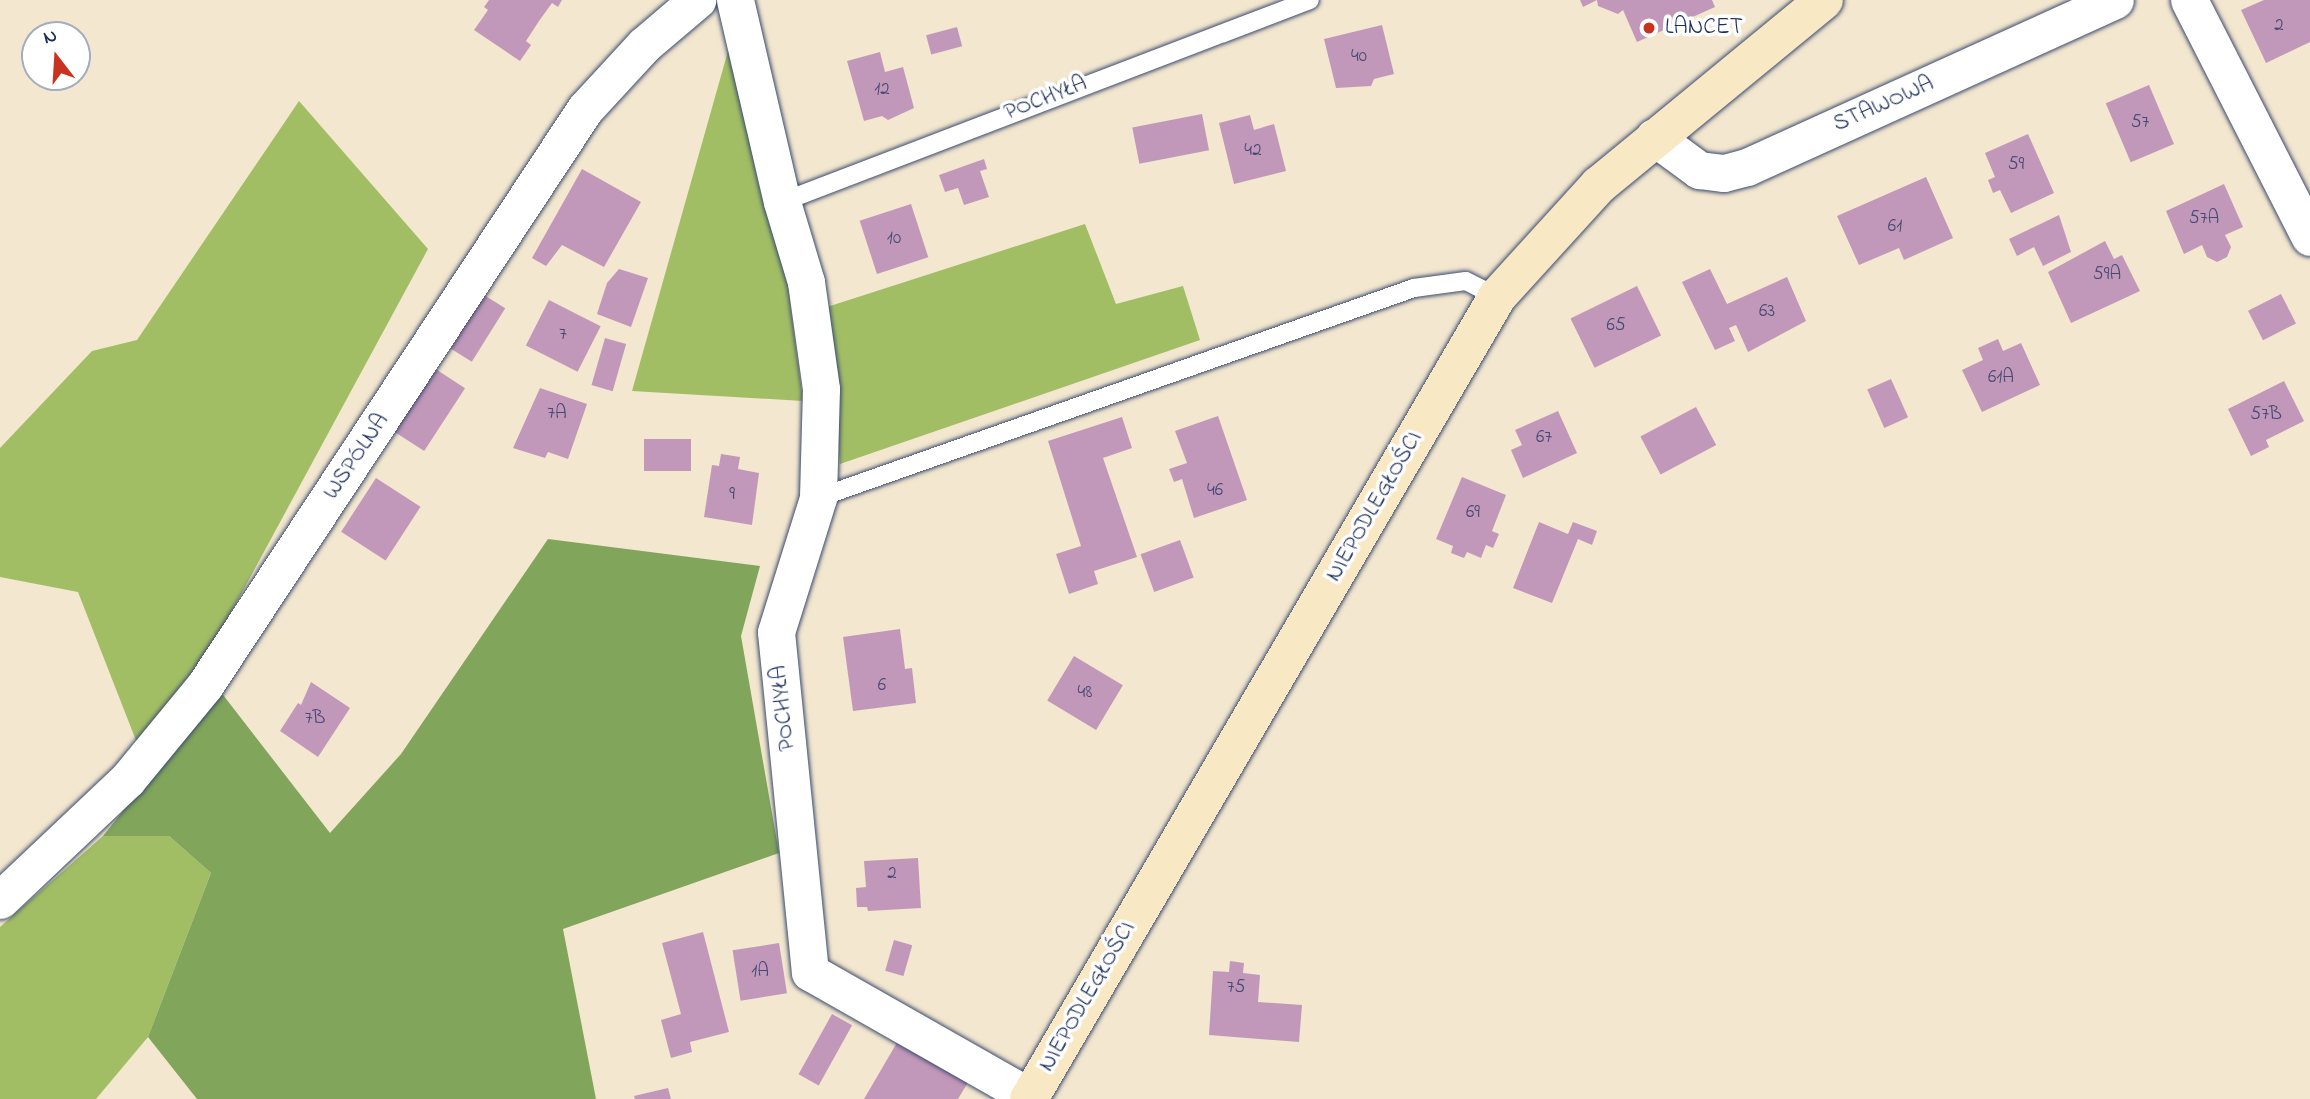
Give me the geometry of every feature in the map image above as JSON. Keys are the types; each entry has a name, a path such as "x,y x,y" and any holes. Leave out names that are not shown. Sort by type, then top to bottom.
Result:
{"street":[{"name":"WSPÓLNA","path":"0,900 127,780 205,685 585,109 644,45 697,0"},
{"name":"POCHYŁA","path":"735,0 782,202 806,282 821,389 818,498 776,632 810,972 1029,1098"},
{"name":"NIEPODLEGŁOŚCI","path":"1029,1098 1497,297 1599,185 1654,137 1824,0"},
{"name":"STAWOWA","path":"1654,137 1699,170 1724,173 1747,167 2115,0"},
{"path":"2189,0 2310,237"}],"lane":[{"name":"POCHYŁA","path":"782,202 1310,0"},
{"path":"818,498 1414,288 1466,281 1497,297"}],"green space":[{"path":"730,44 758,182 787,280 803,401 632,391"},
{"path":"299,101 428,249 194,681 137,743 78,592 0,577 0,448 92,351 137,340"},
{"path":"1085,224 1116,304 1183,286 1200,340 840,464 827,307"},
{"path":"548,539 760,566 741,636 779,853 563,929 596,1099 197,1099 148,1037 211,873 169,836 103,836 220,691 330,833 401,754"},
{"path":"103,836 169,836 211,873 148,1037 96,1099 0,1099 0,927"}],"building":[{"path":"489,0 562,0 558,7 552,3 539,21 526,41 531,45 520,61 474,30 488,10 484,7"},
{"path":"1580,0 1597,0 1583,7"},
{"name":"LANCET","path":"1597,0 1712,0 1715,7 1637,42 1623,10 1618,14 1598,6"},
{"path":"2264,0 2310,0 2310,42 2266,63 2241,10"},
{"path":"1382,25 1394,74 1374,79 1371,86 1336,88 1324,39"},
{"path":"957,27 962,46 931,55 926,35"},
{"path":"880,52 885,72 903,67 914,108 888,120 882,116 864,121 847,61"},
{"path":"2149,85 2174,144 2131,162 2106,103"},
{"path":"1202,114 1209,150 1139,164 1132,128"},
{"path":"1250,115 1254,130 1274,124 1286,171 1234,184 1219,123"},
{"path":"2028,134 2054,193 2011,213 2000,190 1993,193 1988,180 1995,177 1985,153"},
{"path":"984,159 987,169 980,171 989,197 964,205 958,188 945,192 939,175"},
{"path":"582,169 641,202 604,267 562,245 546,266 532,258"},
{"path":"1926,177 1953,238 1904,260 1899,248 1859,265 1837,216"},
{"path":"2224,184 2243,227 2225,235 2231,247 2227,257 2217,262 2207,257 2202,245 2184,254 2166,211"},
{"path":"911,204 928,257 877,274 860,221"},
{"path":"2059,215 2071,252 2043,266 2034,247 2017,256 2009,239"},
{"path":"2105,241 2114,259 2122,255 2140,291 2071,323 2048,272"},
{"path":"619,269 648,278 631,327 597,314 607,283"},
{"path":"1710,269 1727,304 1787,277 1806,321 1748,352 1736,325 1729,328 1735,341 1715,350 1682,282"},
{"path":"1637,286 1661,335 1595,368 1570,318"},
{"path":"2281,294 2296,323 2263,340 2248,311"},
{"path":"484,295 505,308 472,362 451,348"},
{"path":"549,300 601,326 578,372 526,345"},
{"path":"605,338 626,344 613,391 591,385"},
{"path":"1998,339 2003,351 2021,343 2040,385 1982,412 1962,370 1983,360 1978,348"},
{"path":"434,368 465,388 424,451 393,431"},
{"path":"1891,379 1908,417 1884,428 1867,390"},
{"path":"2284,381 2304,421 2266,440 2269,447 2251,456 2228,409"},
{"path":"540,388 587,404 568,459 548,452 545,458 513,448"},
{"path":"1696,407 1716,445 1661,475 1640,437"},
{"path":"1558,411 1577,453 1523,478 1511,450 1522,445 1515,430"},
{"path":"1218,416 1247,500 1194,518 1182,479 1174,482 1169,469 1187,463 1175,431"},
{"path":"1122,417 1132,448 1103,458 1137,557 1094,571 1098,584 1069,594 1056,554 1081,546 1048,441"},
{"path":"644,439 691,439 691,471 644,471"},
{"path":"721,454 740,457 738,469 759,473 752,525 704,517 712,465 719,466"},
{"path":"1462,477 1506,495 1492,531 1499,534 1493,548 1486,545 1481,558 1467,552 1464,558 1451,553 1453,546 1436,539"},
{"path":"376,478 420,507 386,561 341,532"},
{"path":"1539,522 1568,534 1573,522 1597,531 1592,545 1578,539 1552,603 1513,588"},
{"path":"1180,540 1194,578 1154,592 1141,554"},
{"path":"900,629 905,669 912,668 916,703 853,711 843,637"},
{"path":"1074,656 1123,685 1096,730 1047,701"},
{"path":"311,682 350,708 318,757 280,731 298,703 301,705"},
{"path":"918,858 921,908 868,911 867,907 857,907 856,888 866,887 864,861"},
{"path":"703,932 729,1032 690,1042 692,1052 671,1058 661,1020 681,1014 662,943"},
{"path":"894,940 912,945 903,976 885,971"},
{"path":"779,943 787,993 741,1001 733,950"},
{"path":"1230,961 1244,963 1243,973 1260,975 1258,1002 1302,1005 1299,1042 1209,1035 1213,971 1229,972"},
{"path":"832,1014 852,1025 819,1085 799,1074"},
{"path":"902,1034 976,1069 958,1099 864,1099"},
{"path":"668,1088 671,1099 635,1099 634,1096"}],"place":[{"name":"LANCET","path":"1649,28"}]}
